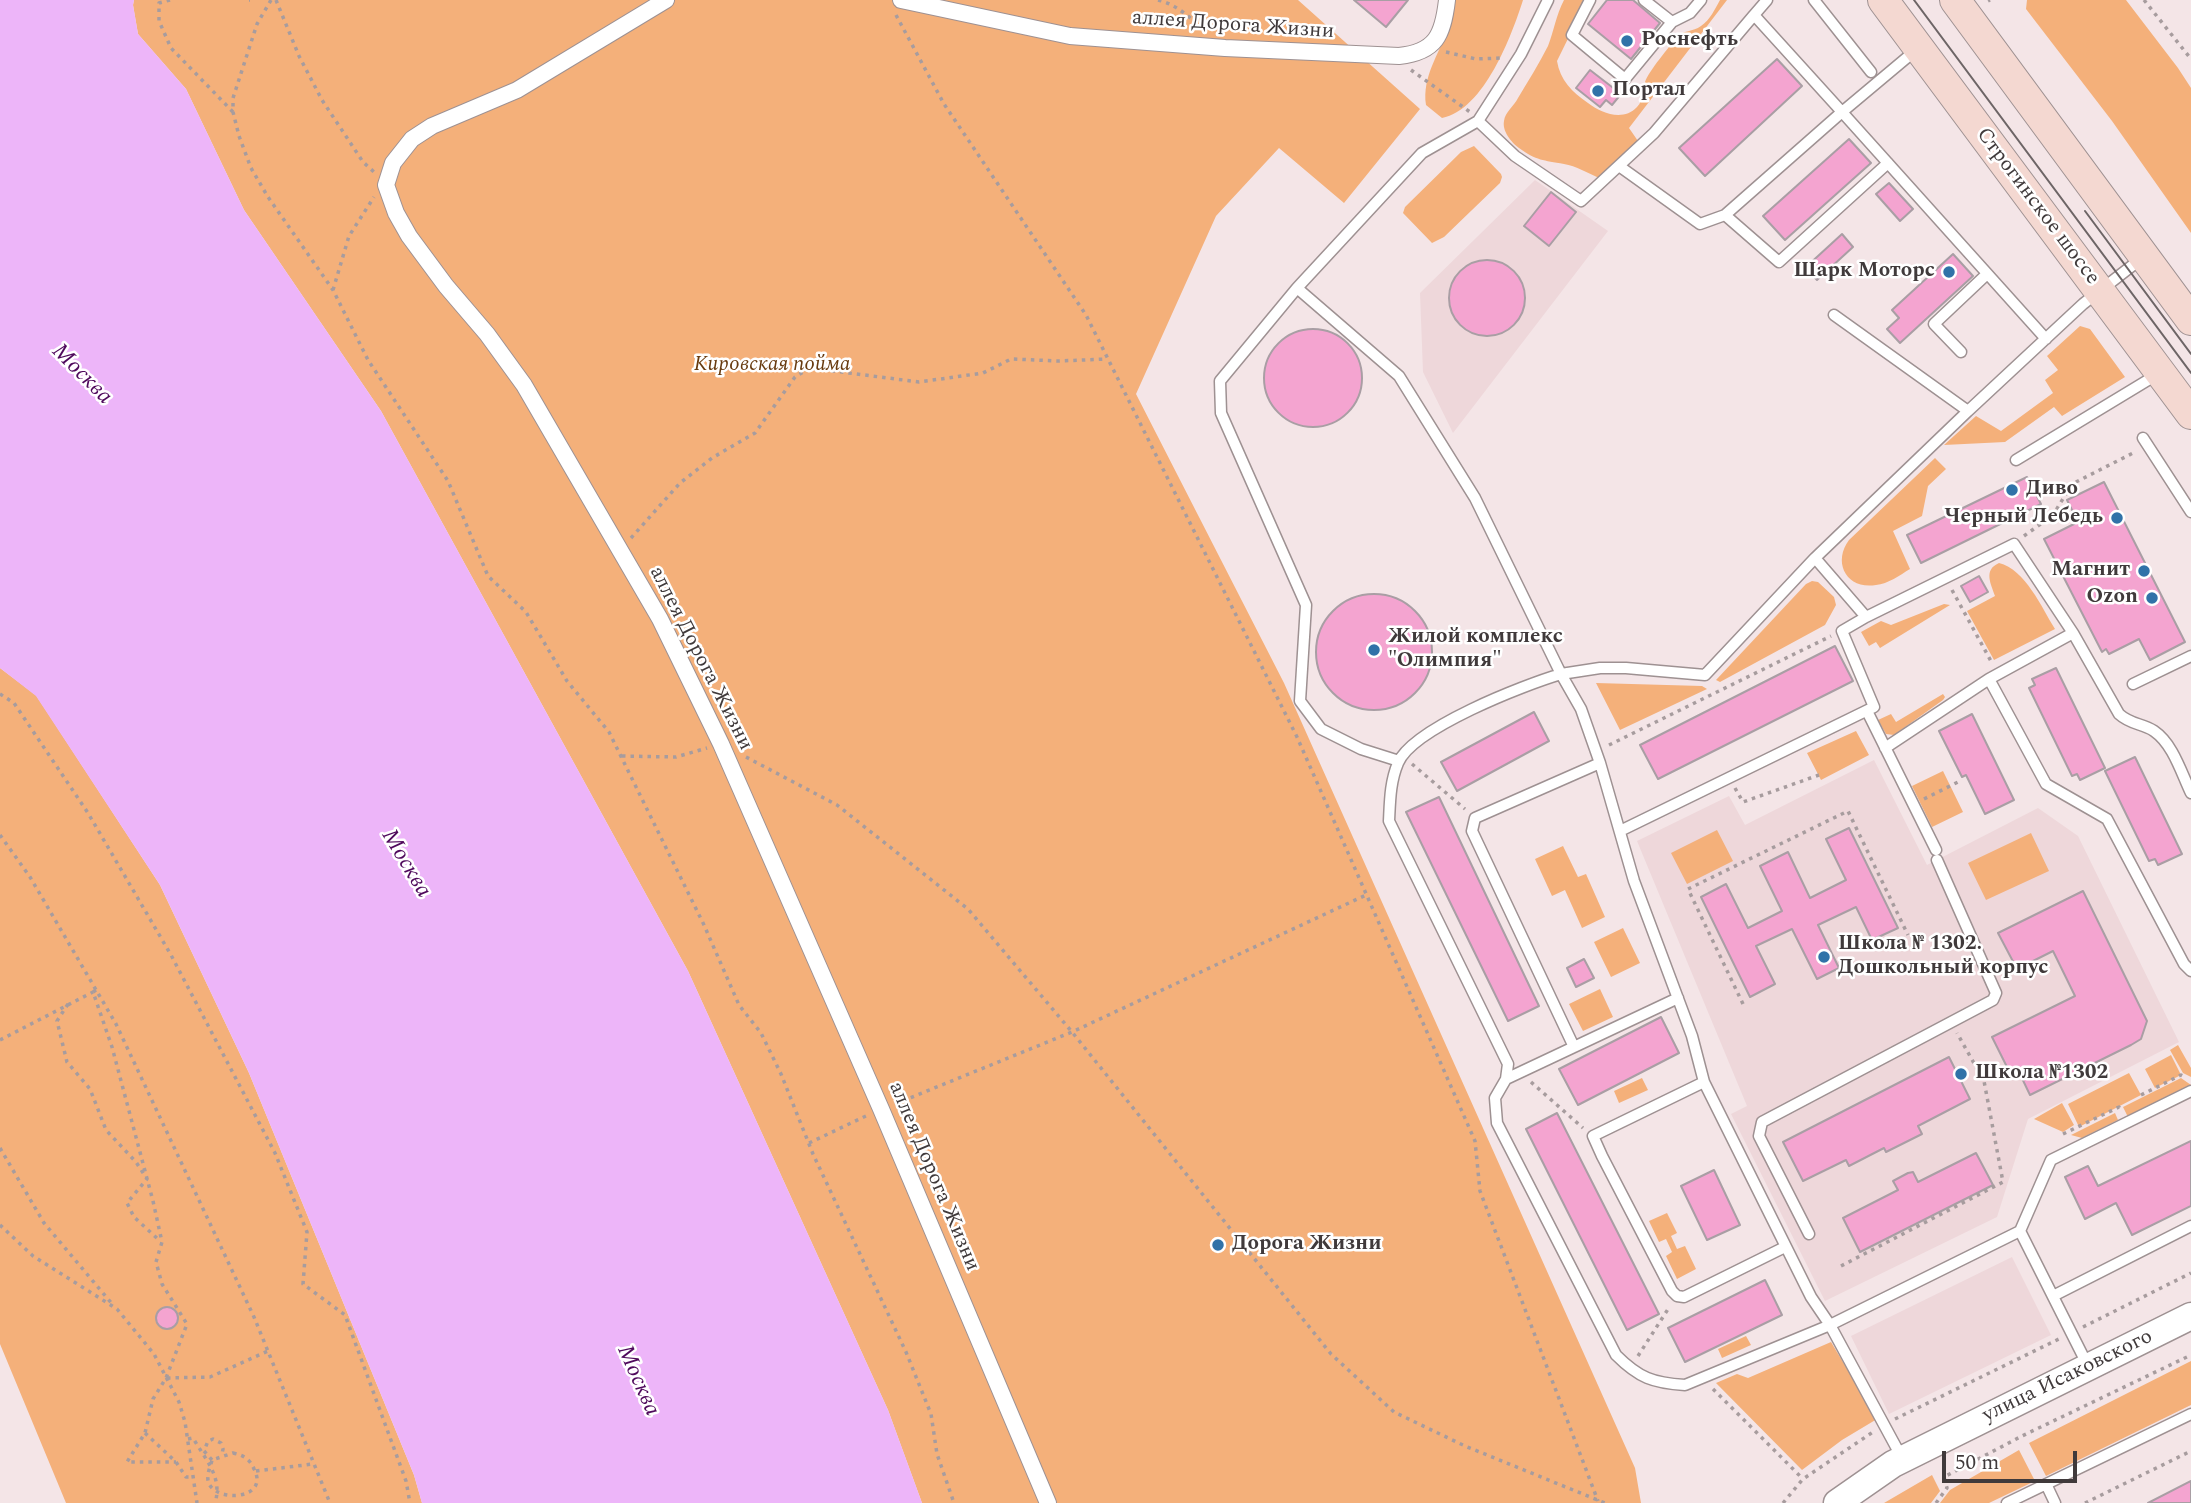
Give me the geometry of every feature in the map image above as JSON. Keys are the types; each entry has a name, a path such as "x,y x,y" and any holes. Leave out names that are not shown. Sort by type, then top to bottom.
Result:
{"main road":[{"name":"Строгинское шоссе","path":"1883,0 2191,414"},
{"path":"1955,0 2191,320"}],"street":[{"path":"386,185 389,173 401,152 432,126 517,90 666,0"},
{"path":"1427,48 1438,38 1444,24 1447,0"},
{"name":"аллея Дорога Жизни","path":"898,6 1070,36 1225,48 1391,56 1415,54 1427,48"},
{"name":"аллея Дорога Жизни","path":"386,185 396,213 409,236 524,385 660,619 721,744 881,1109 1048,1503"},
{"name":"улица Исаковского","path":"1837,1503 1903,1460 2191,1316"}],"lane":[{"path":"1399,761 1361,749 1321,729 1300,701 1306,605 1221,413 1220,381 1297,288 1422,153 1478,121 1521,54 1548,0"},
{"path":"1590,0 1572,35 1625,79 1672,22 1690,13 1701,0"},
{"path":"1644,0 1672,22"},
{"path":"1478,121 1515,156 1581,201 1654,133 1767,0"},
{"path":"1814,0 1871,72"},
{"path":"1754,15 2046,339"},
{"path":"1619,166 1699,224 1726,215 1842,111 1919,48"},
{"path":"1726,215 1779,262 1888,163"},
{"path":"2144,256 2099,290 1968,411 1815,558 1705,675 1626,667 1561,674 1528,684 1481,705 1416,743 1399,761 1390,792 1389,821 1508,1065 1506,1079 1495,1098 1497,1123 1616,1355 1637,1374 1654,1381 1685,1385 1830,1325 2020,1231 2051,1160 2191,1091"},
{"path":"1961,352 1934,324 1987,274"},
{"path":"1297,288 1399,376 1475,498 1561,674 1573,692 1598,757 1634,881 1692,1036 1704,1082 1811,1297 1830,1325 1903,1460"},
{"path":"1834,315 1968,411"},
{"path":"2016,460 2161,373"},
{"path":"2145,442 2191,512"},
{"path":"1620,831 1874,707 1842,631 2014,544 2073,633 2119,714 2129,722 2148,727 2165,741 2191,793"},
{"path":"1815,558 1866,617"},
{"path":"1885,748 1994,676 2073,633"},
{"path":"2133,684 2191,656"},
{"path":"1994,676 2046,783 2107,819 2184,964 2191,971"},
{"path":"1809,1234 1759,1136 1762,1122 1993,1000 1996,993 1937,855 1867,711"},
{"path":"1574,1047 1472,831 1475,818 1598,757"},
{"path":"1506,1079 1678,998"},
{"path":"1704,1082 1593,1136 1672,1291 1677,1296 1684,1297 1785,1247"},
{"path":"2053,1296 2191,1226"},
{"path":"2020,1231 2088,1366"},
{"path":"2007,1503 2191,1414"},
{"path":"2046,1484 2055,1503"}],"path":[{"path":"170,0 159,3 159,21 171,48 233,112"},
{"path":"273,0 257,24 233,98 233,112 239,136 251,168 333,290 368,360 448,481 488,576 526,612 567,681 610,732 704,925 739,1005 761,1032 808,1143 906,1352 931,1413 937,1454 954,1503"},
{"path":"273,0 322,100 363,162 386,185 371,202 349,236 333,290"},
{"path":"1158,0 1184,13 1225,48"},
{"path":"2144,0 2191,59"},
{"path":"898,6 943,104 1086,315 1297,737 1475,1140 1480,1191 1598,1501"},
{"path":"1427,48 1476,59 1521,54"},
{"path":"1391,56 1466,109 1478,121"},
{"path":"620,550 680,483 712,458 755,433 795,377 810,368 919,382 984,373 1012,359 1059,362 1108,359"},
{"path":"2014,544 2053,515 2072,484 2145,442"},
{"path":"1945,577 1994,676"},
{"path":"1598,757 1842,631"},
{"path":"0,694 14,703 88,813 171,955 275,1153 307,1232 303,1284 345,1315 406,1481 410,1503"},
{"path":"621,756 676,757 721,744 837,805 968,909 1072,1032 1331,1354 1394,1412 1465,1446 1605,1503"},
{"path":"1411,763 1475,818"},
{"path":"1730,777 1743,802 1819,775"},
{"path":"1913,805 1958,782"},
{"path":"1743,1004 1688,889 1848,811 1908,935"},
{"path":"0,835 30,877 94,991 116,1024 248,1304 330,1503"},
{"path":"808,1143 881,1109 1072,1032 1366,895"},
{"path":"0,1040 94,991"},
{"path":"94,991 148,1179 162,1242 156,1262 162,1284 187,1324 166,1378 153,1399 145,1433 127,1462 176,1462"},
{"path":"68,1004 58,1021 67,1062 90,1089 106,1130 148,1179"},
{"path":"1841,1266 2003,1182 1983,1081 1951,1022"},
{"path":"1520,1072 1593,1136"},
{"path":"2141,1096 2181,1075 2191,1081"},
{"path":"0,1148 44,1223 154,1354 179,1402 188,1439 197,1503"},
{"path":"148,1179 127,1203 134,1217 162,1242"},
{"path":"0,1225 33,1256 117,1309"},
{"path":"1783,1503 1803,1479 1884,1425 2191,1273"},
{"path":"1637,1358 1677,1296"},
{"path":"1628,1350 1646,1362"},
{"path":"166,1378 210,1377 268,1351"},
{"path":"1936,1503 1947,1488 1944,1477 2022,1436 2191,1355"},
{"path":"1702,1378 1803,1479"},
{"path":"145,1433 176,1462 186,1477 194,1476"},
{"path":"188,1439 193,1438 217,1480 215,1503"},
{"path":"204,1454 206,1443 216,1440 223,1446 219,1457"},
{"path":"2085,1503 2191,1451"},
{"path":"204,1454 212,1460"},
{"path":"212,1460 228,1454 243,1455 251,1462 256,1471 256,1488 245,1500"},
{"path":"212,1460 208,1481 212,1493 225,1502"},
{"path":"256,1471 314,1464"}],"shaded area":[{"path":"1535,180 1608,231 1453,433 1423,372 1420,293"},
{"path":"1874,760 1927,865 2038,808 2078,836 2179,1042 2028,1119 1997,1217 1825,1301 1731,1114 1747,1106 1637,841 1729,796 1745,825"},
{"path":"2012,1257 2051,1335 1889,1414 1851,1336"}],"green space":[{"name":"Кировская пойма","path":"134,0 1298,0 1420,109 1344,203 1279,148 1216,216 1136,394 1284,683 1635,1468 1641,1503 922,1503 888,1410 688,971 381,411 244,210 186,89 138,34"},
{"path":"1452,0 1523,0 1504,51 1483,86 1471,101 1457,112 1442,118 1426,105 1425,94 1429,75 1449,25"},
{"path":"1564,0 1587,0 1557,61 1561,74 1572,90 1588,103 1606,113 1619,115 1631,112 1639,104 1647,77 1677,37 1701,26 1710,18 1720,0 1727,0 1629,128 1638,141 1599,178 1573,166 1531,155 1513,143 1504,129 1506,115 1548,46"},
{"path":"2027,0 2126,0 2178,68 2191,88 2191,233 2112,121 2026,9"},
{"path":"1474,146 1501,174 1500,183 1444,237 1432,243 1403,213 1405,207 1461,152"},
{"path":"2080,326 2090,329 2125,377 2062,416 2054,407 2005,442 1944,445 1976,416 2001,431 2053,393 2045,380 2058,370 2047,356"},
{"path":"1935,458 1946,469 1928,486 1922,516 1893,531 1910,569 1880,584 1866,585 1850,579 1842,566 1844,549 1849,540"},
{"path":"1999,563 2025,581 2055,629 1994,660 1967,611 1995,596 1990,573"},
{"path":"1818,582 1834,597 1836,605 1825,625 1720,682 1716,680 1806,584"},
{"path":"1944,604 1950,605 1880,648 1876,642 1869,646 1861,632 1881,621 1891,625"},
{"path":"0,668 36,695 160,885 249,1073 414,1475 422,1503 66,1503 0,1344"},
{"path":"1596,683 1702,686 1707,689 1620,730"},
{"path":"1943,694 1943,700 1894,735 1886,734 1878,720 1891,714 1896,722"},
{"path":"1856,731 1869,755 1821,780 1807,753"},
{"path":"1943,771 1963,812 1932,827 1912,786"},
{"path":"1717,830 1733,861 1687,884 1671,853"},
{"path":"2031,833 2049,871 1986,900 1968,863"},
{"path":"1563,846 1578,877 1586,874 1605,917 1582,928 1565,890 1552,896 1535,859"},
{"path":"1623,928 1640,963 1611,977 1594,942"},
{"path":"1600,989 1613,1017 1583,1031 1569,1004"},
{"path":"2178,1045 2191,1068 2191,1077 2183,1073 2170,1050"},
{"path":"2171,1055 2181,1075 2155,1088 2145,1069"},
{"path":"2129,1073 2141,1095 2079,1127 2068,1104"},
{"path":"1642,1078 1648,1090 1619,1103 1614,1091"},
{"path":"2181,1078 2191,1085 2128,1117 2123,1107"},
{"path":"2062,1103 2074,1125 2063,1132 2034,1119"},
{"path":"2115,1113 2118,1120 2082,1138 2071,1135"},
{"path":"1667,1213 1677,1233 1671,1236 1677,1249 1685,1246 1696,1269 1677,1279 1666,1256 1672,1252 1666,1239 1659,1242 1649,1221"},
{"path":"1746,1336 1751,1345 1722,1358 1718,1349"},
{"path":"1831,1342 1877,1419 1842,1440 1802,1470 1716,1383 1737,1374 1748,1378"},
{"path":"2191,1361 2191,1405 2046,1476 2029,1443"},
{"path":"2019,1450 2035,1481 1989,1503 1940,1503 1950,1490"},
{"path":"1932,1475 1940,1491 1931,1503 1884,1503"}],"water":[{"name":"Москва","path":"0,0 134,0 138,34 186,89 244,210 381,411 688,971 888,1410 922,1503 422,1503 414,1475 249,1073 160,885 36,696 0,668"}],"building":[{"path":"1354,0 1408,0 1386,27"},
{"name":"Роснефть","path":"1607,0 1633,0 1660,23 1631,59 1588,24"},
{"path":"1777,59 1802,86 1705,176 1679,148"},
{"name":"Портал","path":"1590,70 1621,94 1612,105 1606,100 1600,107 1576,88"},
{"path":"1849,139 1871,163 1785,240 1763,216"},
{"path":"1889,183 1913,209 1900,221 1876,194"},
{"path":"1551,192 1576,212 1549,246 1524,226"},
{"path":"1842,234 1853,247 1817,280 1806,267"},
{"path":"1953,254 1973,276 1900,343 1887,329 1899,318 1892,310"},
{"path":"1487,260 1501,263 1514,271 1522,284 1525,298 1522,312 1514,325 1501,333 1487,336 1473,333 1460,325 1452,312 1449,298 1452,284 1460,271 1473,263"},
{"path":"1313,329 1332,333 1347,344 1358,359 1362,378 1358,397 1347,412 1332,423 1313,427 1294,423 1279,412 1268,397 1264,378 1268,359 1279,344 1294,333"},
{"path":"2027,477 2041,504 1921,563 1907,535"},
{"path":"2104,482 2185,642 2150,660 2139,639 2109,654 2106,649 2102,652 2044,539 2078,522 2067,500"},
{"path":"1979,576 1988,592 1970,602 1961,586"},
{"name":"Жилой комплекс \"Олимпия\"","path":"1374,594 1396,599 1415,611 1427,630 1432,652 1427,674 1415,693 1396,705 1374,710 1352,705 1333,693 1321,674 1316,652 1321,630 1333,611 1352,599"},
{"path":"1835,646 1853,681 1658,779 1640,745"},
{"path":"2056,668 2105,768 2080,780 2077,774 2072,776 2029,688 2035,685 2032,679"},
{"path":"1534,712 1549,741 1457,791 1441,762"},
{"path":"1972,714 2014,800 1985,814 1966,775 1962,777 1939,731"},
{"path":"2135,757 2182,854 2158,865 2155,859 2149,861 2105,771"},
{"path":"1439,797 1539,1006 1508,1021 1406,812"},
{"path":"1849,828 1898,928 1872,940 1856,907 1818,925 1839,968 1817,979 1792,929 1756,946 1775,984 1750,997 1701,897 1726,884 1748,928 1782,911 1760,866 1788,852 1810,898 1846,880 1826,839"},
{"path":"2083,891 2147,1021 2141,1039 2030,1095 2019,1072 2011,1075 1992,1037 2075,996 2053,951 2017,969 1998,933"},
{"path":"1584,959 1594,978 1576,987 1567,968"},
{"path":"1661,1017 1679,1053 1578,1105 1559,1069"},
{"path":"1949,1057 1970,1099 1918,1126 1922,1134 1886,1152 1884,1148 1849,1166 1846,1160 1803,1181 1783,1142"},
{"path":"1557,1113 1659,1314 1627,1330 1526,1129"},
{"path":"2191,1141 2191,1206 2132,1235 2116,1203 2085,1219 2065,1177 2088,1166 2098,1186"},
{"path":"1976,1153 1993,1185 1860,1252 1843,1218 1898,1190 1893,1181 1908,1173 1913,1172 1918,1182"},
{"path":"1714,1170 1740,1225 1707,1240 1681,1186"},
{"path":"1765,1280 1782,1315 1685,1362 1668,1328"},
{"path":"167,1307 175,1310 178,1318 175,1326 167,1329 159,1326 156,1318 159,1310"},
{"path":"2191,1481 2191,1503 2148,1503"}],"tram line":[{"path":"1914,0 2191,373"},
{"path":"2085,211 2191,354"}],"place":[{"name":"Роснефть","path":"1627,41"},
{"name":"Портал","path":"1598,91"},
{"name":"Шарк Моторс","path":"1949,272"},
{"name":"Диво","path":"2012,490"},
{"name":"Черный Лебедь","path":"2117,518"},
{"name":"Магнит","path":"2144,571"},
{"name":"Ozon","path":"2152,598"},
{"name":"Жилой комплекс \"Олимпия\"","path":"1374,650"},
{"name":"Школа № 1302. Дошкольный корпус","path":"1824,957"},
{"name":"Школа №1302","path":"1961,1074"},
{"name":"Дорога Жизни","path":"1218,1245"}]}
